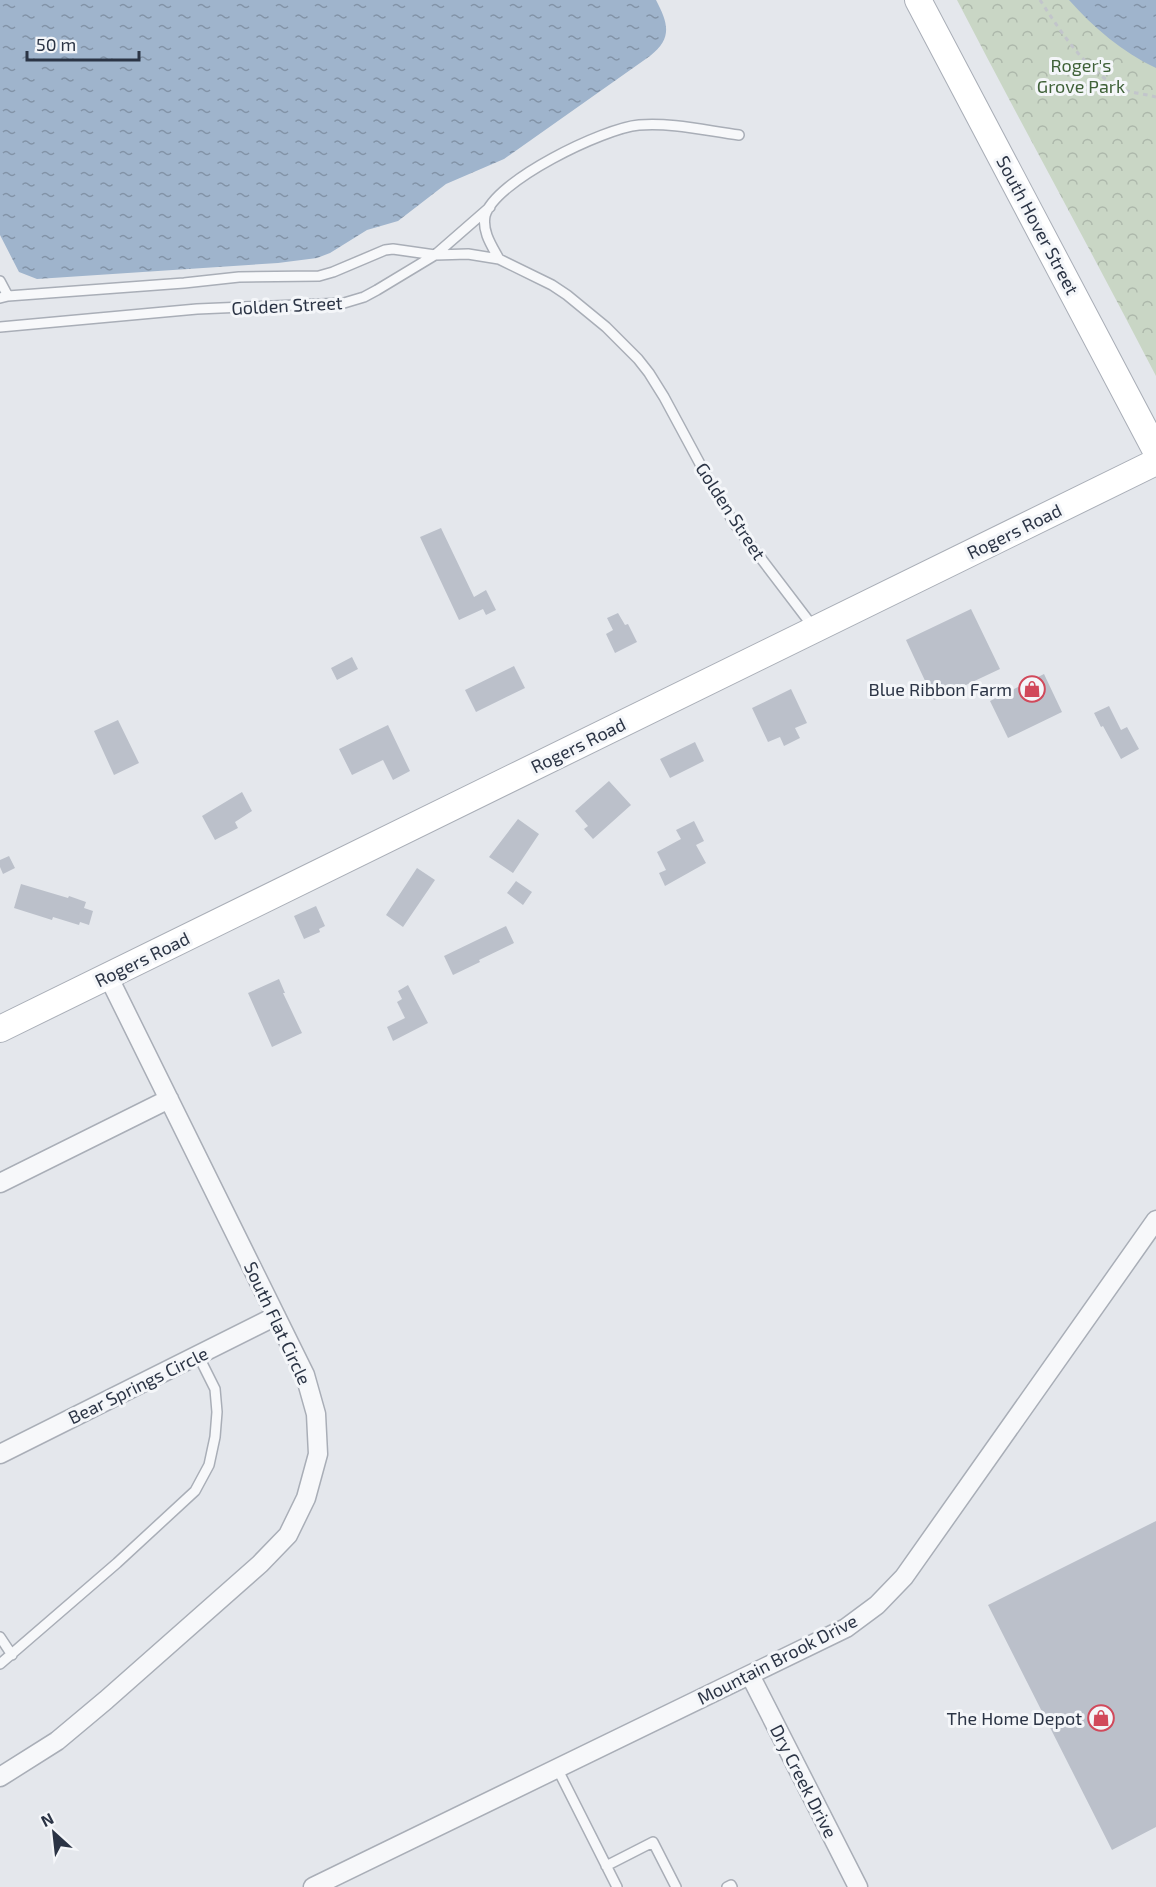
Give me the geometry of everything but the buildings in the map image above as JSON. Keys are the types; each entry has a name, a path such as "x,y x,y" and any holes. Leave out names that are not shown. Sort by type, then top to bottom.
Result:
{"street":[{"name":"South Hover Street","path":"918,0 1156,451"},
{"name":"Rogers Road","path":"0,1029 1156,462"},
{"name":"South Flat Circle","path":"0,1777 57,1741 260,1564 288,1535 306,1498 318,1454 316,1414 305,1375 108,975"},
{"path":"0,1183 169,1099"},
{"name":"Mountain Brook Drive","path":"313,1887 341,1877 557,1768 846,1628 877,1605 904,1577 1156,1220"},
{"name":"Bear Springs Circle","path":"0,1454 276,1316"},
{"name":"Dry Creek Drive","path":"750,1675 858,1887"}],"lane":[{"path":"0,281 4,297 239,277 319,276 385,250 393,249 435,255 490,207 508,188 574,147 617,129 652,124 739,135"},
{"path":"490,207 485,217 485,228 499,259"},
{"name":"Golden Street","path":"0,327 197,309 344,303 370,294 435,255 468,254 499,259 567,294 606,327 638,359 660,391 712,488 734,523 814,628"},
{"path":"0,1664 117,1563 195,1491 209,1465 217,1412 215,1389 198,1355"},
{"path":"0,1637 12,1655"},
{"path":"557,1768 617,1887"},
{"path":"606,1866 653,1842 676,1887"}],"path":[{"path":"1040,0 1076,50 1102,77 1122,89 1156,97"}],"green space":[{"name":"Roger's Grove Park","path":"957,0 1156,0 1156,376 1006,94"}],"water":[{"path":"0,0 656,0 666,30 662,43 650,56 504,159 446,184 398,221 367,230 330,253 317,258 278,263 37,279 19,272 0,235"},
{"path":"1069,0 1156,0 1156,68 1132,55 1109,38"}],"place":[{"name":"Blue Ribbon Farm","path":"1032,689"},
{"name":"The Home Depot","path":"1101,1718"}]}
